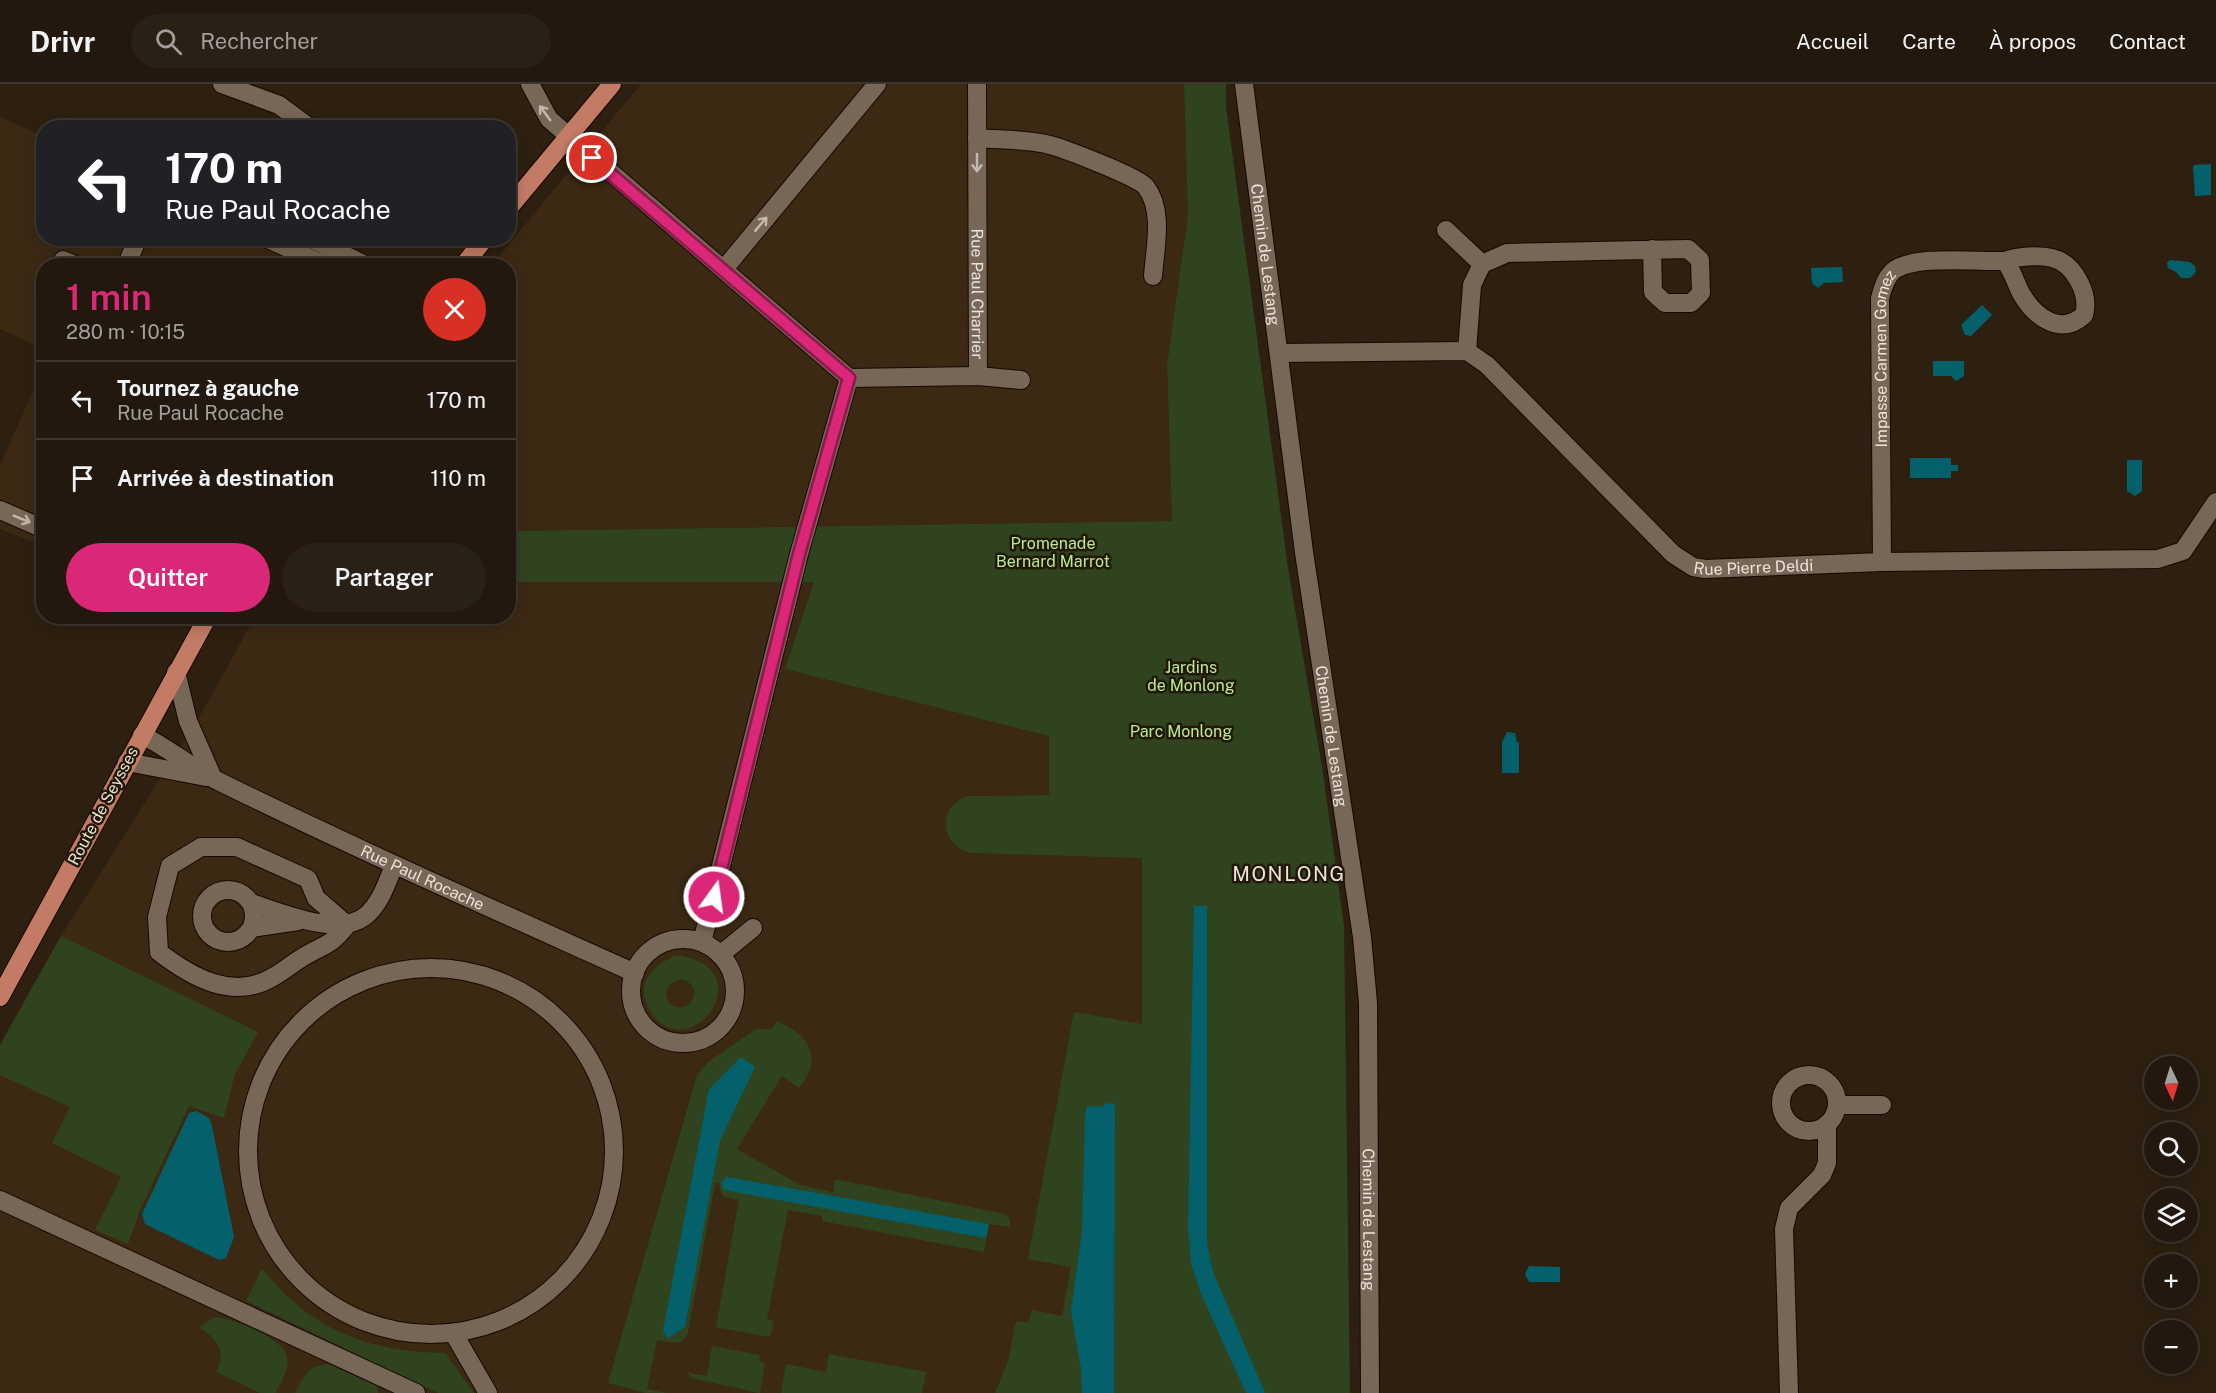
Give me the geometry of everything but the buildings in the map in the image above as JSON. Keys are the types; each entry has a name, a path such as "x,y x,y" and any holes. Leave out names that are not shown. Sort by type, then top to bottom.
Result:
{"main road":[{"path":"516,200 612,84"},
{"path":"469,258 479,246"},
{"name":"Route de Seysses","path":"0,997 203,624"}],"street":[{"path":"222,84 279,105 299,120"},
{"path":"530,84 549,119 849,378 799,554 702,942"},
{"path":"724,269 877,84"},
{"name":"Rue Paul Charrier","path":"849,378 978,376 977,84"},
{"name":"Chemin de Lestang","path":"1244,84 1304,552 1362,937 1368,1003 1370,1393"},
{"path":"977,138 1046,144 1127,174 1145,185 1153,201 1156,220 1153,276"},
{"path":"1446,230 1482,264"},
{"path":"283,246 310,258"},
{"path":"326,246 351,258"},
{"path":"1280,353 1467,351 1472,285 1482,264 1507,253 1652,249"},
{"name":"Impasse Carmen Gomez","path":"1882,562 1880,298 1884,284 1892,272 1914,262 2005,261 2013,258 2051,257 2061,262 2079,280 2084,292 2084,315 2071,324 2055,324 2046,321 2025,300 2005,261"},
{"name":"Rue Pierre Deldi","path":"1467,351 1487,365 1681,561 1705,568 1882,562 2158,559 2183,551 2216,502"},
{"path":"978,376 1021,380"},
{"path":"0,510 36,526"},
{"path":"176,672 188,721 213,778"},
{"name":"Rue Paul Rocache","path":"142,735 173,751 213,778 394,865 635,973"},
{"name":"Rue Paul Rocache","path":"127,762 213,778"},
{"path":"347,925 316,898 308,879 237,848 201,847 170,866 157,917 159,951 183,971 222,986 240,988 271,979 304,956 333,943 347,925 363,918 375,906 394,865"},
{"path":"251,903 254,920 252,928 239,941 220,942 206,931 201,914 209,897 226,890 244,895 251,903 302,920 347,925"},
{"path":"252,928 302,920"},
{"path":"720,955 753,928"},
{"path":"684,939 702,942 720,955 733,976 734,1002 731,1012 715,1033 699,1042 681,1044 663,1040 641,1023 632,1007 630,989 638,963 650,950 666,941 684,939"},
{"path":"417,966 477,972 535,998 576,1036 600,1075 614,1122 614,1174 603,1218 581,1258 549,1292 503,1321 453,1334 417,1334 375,1326 339,1310 305,1285 282,1258 260,1218 248,1173 248,1128 260,1083 283,1040 317,1006 358,981 417,966"},
{"path":"1789,1393 1784,1229 1789,1208 1822,1175 1827,1163 1827,1124 1837,1105 1833,1087 1817,1076 1799,1077 1785,1089 1782,1108 1791,1124 1809,1130 1827,1124"},
{"path":"1837,1105 1882,1105"},
{"path":"0,1200 389,1387 416,1393"},
{"path":"453,1334 488,1393"}],"shaded area":[{"path":"641,84 1184,84 1188,216 1167,364 1172,521 516,531 516,258 498,258 507,246 516,246 516,236"},
{"path":"0,117 36,133 36,246 297,246 325,258 36,258 36,346 0,329"},
{"path":"36,384 36,543 0,529 0,466"},
{"path":"516,582 814,582 785,669 1049,736 1049,795 969,796 970,853 1142,857 1140,1393 0,1393 0,1043 61,936 204,709 251,624 516,624"}],"green space":[{"path":"1184,84 1226,84 1226,107 1288,568 1323,773 1344,926 1350,1393 995,1393 1008,1361 1016,1321 1028,1323 1032,1310 1062,1316 1071,1267 1028,1259 1074,1012 1142,1024 1142,858 970,853 952,842 946,825 947,816 958,801 968,796 1049,795 1049,736 785,669 814,582 516,582 516,531 1172,521 1167,364 1188,216"},
{"path":"61,936 258,1032 235,1074 224,1118 189,1106 140,1210 128,1244 95,1230 121,1177 52,1143 70,1107 0,1075 0,1046"},
{"path":"676,955 703,964 716,978 718,994 712,1010 699,1023 683,1029 666,1027 651,1012 646,1002 644,993 648,978 659,965","holes":["681,979 690,984 694,990 691,1002 686,1006 673,1006 666,996 668,986"]},
{"path":"777,1021 805,1040 809,1048 811,1066 799,1088 782,1076 737,1149 800,1185 833,1192 835,1179 1005,1214 1010,1220 1010,1227 989,1224 984,1252 822,1221 822,1216 788,1210 767,1319 774,1321 770,1337 716,1327 739,1200 722,1196 719,1183 715,1183 688,1333 679,1342 657,1340 647,1389 667,1393 646,1393 608,1383 697,1075 708,1062 756,1029 771,1029"},
{"path":"262,1268 300,1307 321,1322 343,1333 391,1348 445,1353 474,1393 438,1393 246,1301"},
{"path":"215,1317 233,1321 257,1331 284,1350 288,1362 275,1393 260,1393 216,1372 221,1358 218,1346 211,1336 199,1327"},
{"path":"712,1346 760,1355 759,1361 765,1363 760,1393 691,1378 688,1373 707,1376"},
{"path":"829,1354 926,1372 922,1393 781,1393 786,1364 826,1372"},
{"path":"328,1364 377,1386 378,1393 295,1393 307,1373 316,1367"}],"water":[{"path":"2211,164 2211,195 2195,196 2194,165"},
{"path":"2170,260 2190,262 2195,266 2196,272 2190,278 2181,278 2168,268 2167,263"},
{"path":"1842,267 1843,282 1824,283 1818,288 1812,283 1811,268"},
{"path":"1982,305 1992,315 1971,336 1965,335 1961,325"},
{"path":"1933,361 1964,361 1964,376 1956,381 1951,376 1933,376"},
{"path":"1910,458 1951,458 1951,465 1958,465 1958,471 1951,471 1951,478 1910,478"},
{"path":"2127,460 2142,460 2142,491 2135,496 2127,491"},
{"path":"1507,732 1515,733 1517,742 1519,742 1519,773 1502,773 1502,742"},
{"path":"1194,906 1207,906 1207,1244 1213,1272 1265,1393 1247,1393 1202,1296 1191,1263 1188,1226"},
{"path":"741,1057 755,1067 720,1140 685,1327 668,1338 663,1331 709,1089"},
{"path":"1107,1103 1115,1104 1114,1393 1082,1393 1081,1368 1071,1311 1082,1232 1085,1114 1087,1106 1101,1107"},
{"path":"196,1111 209,1118 212,1126 234,1237 226,1258 219,1260 145,1224 142,1214 189,1113"},
{"path":"727,1177 989,1224 986,1238 724,1190 721,1183"},
{"path":"1529,1266 1560,1267 1560,1282 1529,1282 1525,1274"}],"district":[{"name":"MONLONG","path":"1289,874"}],"route":[{"path":"592,158 849,378 799,554 714,897"}],"park label":[{"name":"Promenade Bernard Marrot","path":"1053,552"},
{"name":"Jardins de Monlong","path":"1191,676"},
{"name":"Parc Monlong","path":"1181,731"}]}
